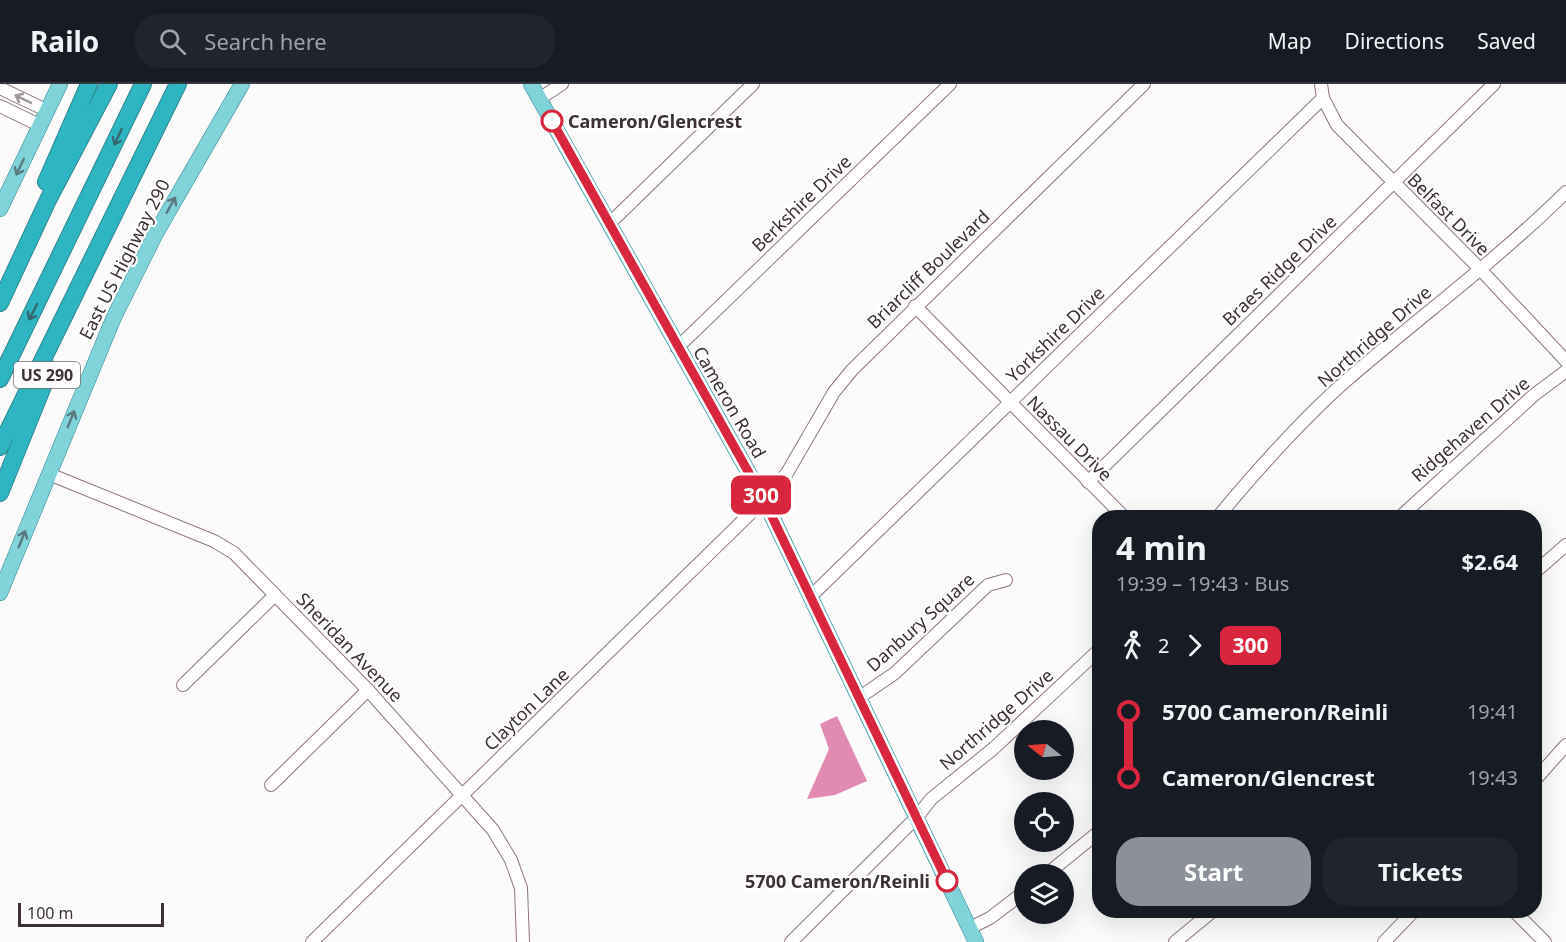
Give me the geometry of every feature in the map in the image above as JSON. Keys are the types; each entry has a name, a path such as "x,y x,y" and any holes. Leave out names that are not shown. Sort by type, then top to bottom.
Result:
{"highway":[{"path":"0,296 89,84"},
{"path":"0,303 48,200 109,84"},
{"path":"0,380 143,84"},
{"name":"US 290","path":"0,493 94,257 178,84"},
{"path":"0,447 94,257"}],"main road":[{"path":"0,209 60,84"},
{"name":"East US Highway 290","path":"0,593 95,361 138,268 242,84"},
{"name":"Cameron Road","path":"531,84 764,500 973,935"}],"street":[{"path":"539,99 562,84"},
{"path":"609,224 753,84"},
{"name":"Berkshire Drive","path":"677,348 950,84"},
{"name":"Briarcliff Boulevard","path":"764,500 792,465 834,392 915,306 1144,84"},
{"name":"Belfast Drive","path":"1321,84 1323,98 1337,125 1480,269 1566,361"},
{"name":"Braes Ridge Drive","path":"1088,482 1494,84"},
{"path":"0,88 43,118"},
{"name":"Yorkshire Drive","path":"811,596 1323,98"},
{"path":"0,106 43,118"},
{"name":"Northridge Drive","path":"1224,510 1279,448 1346,381 1480,269 1566,192"},
{"name":"Nassau Drive","path":"915,306 1117,510"},
{"name":"Ridgehaven Drive","path":"1408,510 1534,395 1566,371"},
{"name":"Sheridan Avenue","path":"49,474 222,544 275,595 368,690 493,830 511,860 521,888 523,942"},
{"name":"Clayton Lane","path":"312,942 764,500"},
{"path":"1542,566 1566,545"},
{"name":"Danbury Square","path":"860,697 895,673 988,585 1006,580"},
{"path":"183,686 275,595"},
{"name":"Northridge Drive","path":"790,942 917,817 931,799 994,748 1092,656"},
{"path":"271,785 368,690"},
{"path":"1542,772 1566,745"},
{"path":"1059,864 1092,837"},
{"path":"973,935 1014,900"},
{"path":"1175,942 1204,918"},
{"path":"1384,942 1407,918"},
{"path":"1521,918 1545,942"}],"shaded area":[{"path":"837,716 867,781 835,795 807,799 829,749 820,724"}],"bus line":[{"name":"300","path":"552,121 764,500 947,881"}],"place":[{"name":"Cameron/Glencrest","path":"552,121"},
{"name":"5700 Cameron/Reinli","path":"947,881"}]}
